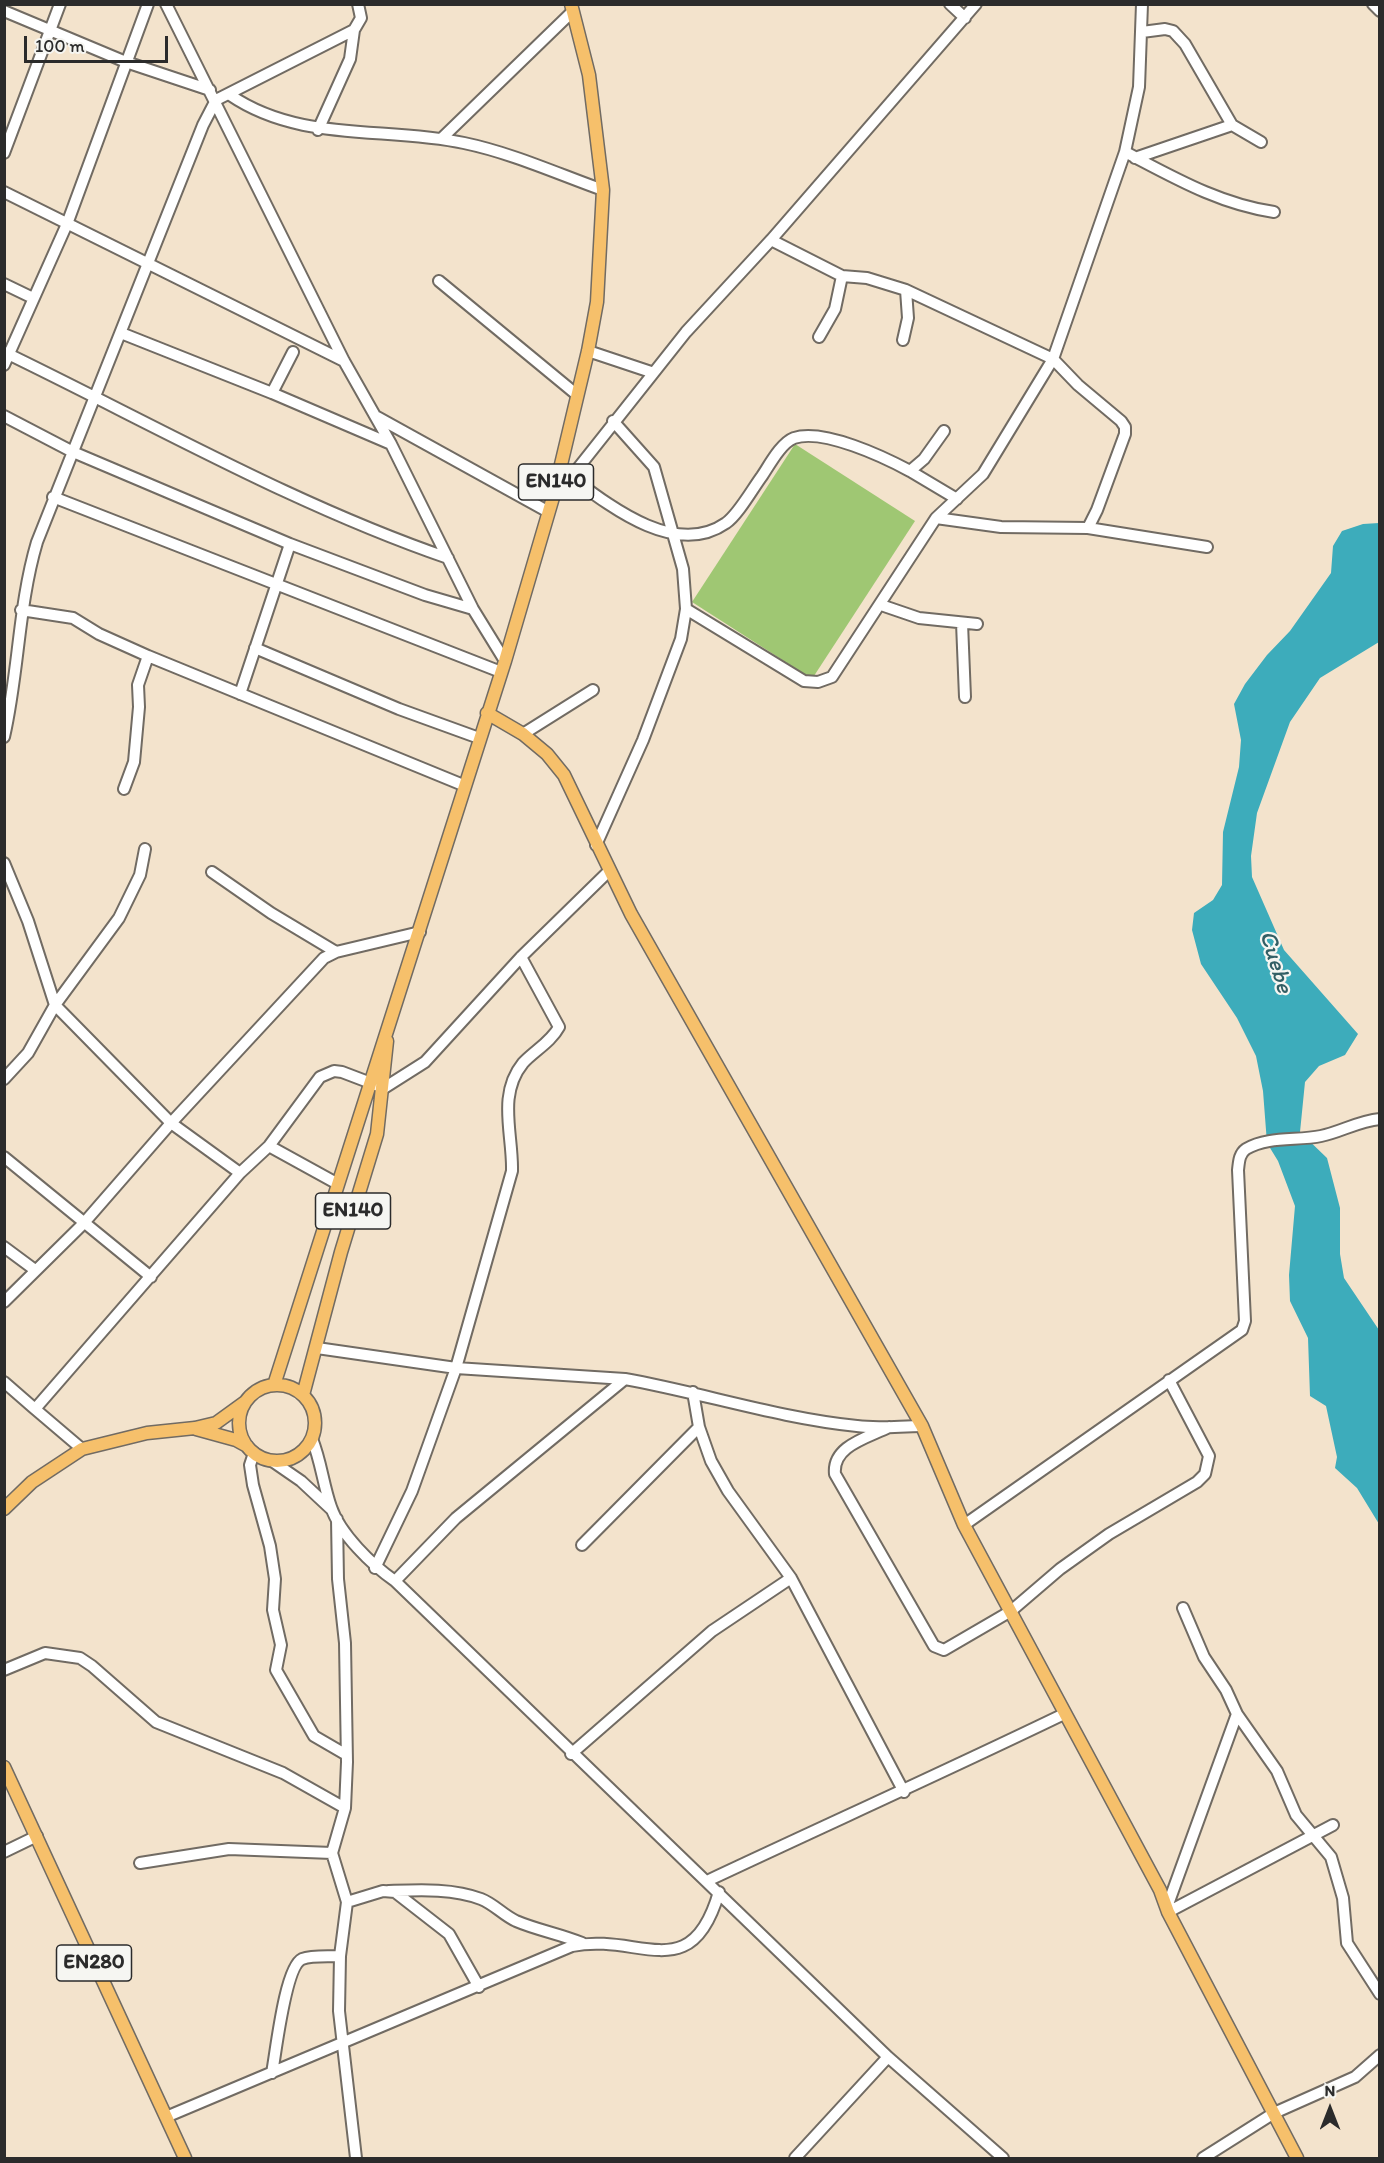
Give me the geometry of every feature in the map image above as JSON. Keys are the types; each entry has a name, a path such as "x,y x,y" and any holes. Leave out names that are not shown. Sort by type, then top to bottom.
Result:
{"main road":[{"name":"EN140","path":"274,1385 368,1082 420,932 463,785 503,666 547,511 554,494 588,351 597,302 603,190 589,75 572,8"},
{"path":"487,713 523,734 547,753 564,775 609,871 921,1426 964,1525 1297,2158"},
{"name":"EN140","path":"303,1395 341,1252 377,1134 384,1088 389,1024"},
{"path":"4,1509 32,1482 82,1449 147,1433 195,1428 216,1423 263,1387 274,1385 295,1389 303,1395 315,1415 312,1439 296,1456 273,1461 236,1440 195,1428"},
{"path":"245,1402 239,1416 240,1432 250,1450"},
{"name":"EN280","path":"4,1767 185,2158"}],"street":[{"path":"4,153 60,4"},
{"path":"148,4 67,224 6,357 348,520 448,558"},
{"path":"166,4 216,100 344,361 391,444 503,666"},
{"path":"318,130 350,59 354,30 361,18 358,4"},
{"path":"950,4 964,18"},
{"path":"554,494 571,477 651,372 771,240 976,4"},
{"path":"686,609 804,681 818,682 832,677 936,518 983,474 1053,359 1130,155 1139,87 1142,4"},
{"path":"1373,4 1380,11"},
{"path":"441,139 572,8"},
{"path":"4,11 126,62 210,90"},
{"path":"1142,32 1165,29 1173,31 1185,44 1232,125 1261,142"},
{"path":"4,737 16,672 21,610 29,569 53,497 149,264 203,125 216,100 230,95 354,30"},
{"path":"230,95 249,109 318,130 441,139 494,151 603,190"},
{"path":"1130,155 1232,125"},
{"path":"1130,155 1207,193 1245,208 1274,212"},
{"path":"4,192 344,361"},
{"path":"771,240 842,276 867,278 906,290 1053,359 1125,427 1108,482 1088,528"},
{"path":"819,337 835,309 842,276"},
{"path":"439,281 576,394"},
{"path":"4,285 33,298"},
{"path":"903,340 908,318 906,290"},
{"path":"121,333 272,393 391,444"},
{"path":"588,351 651,372"},
{"path":"272,393 293,352"},
{"path":"4,416 73,452 290,544 425,596 473,609"},
{"path":"376,416 547,511"},
{"path":"596,845 643,740 681,639 686,609 683,568 654,467 613,421"},
{"path":"910,471 924,459 944,430"},
{"path":"571,477 600,499 672,535 701,535 728,523 778,453 792,439 814,434 889,460 957,499"},
{"path":"53,497 276,584 503,666"},
{"path":"936,518 1001,527 1088,528 1207,547"},
{"path":"240,694 290,544"},
{"path":"881,605 919,618 977,624"},
{"path":"21,610 73,618 99,634 148,656 463,785"},
{"path":"962,623 965,697"},
{"path":"255,648 399,709 479,738"},
{"path":"124,789 134,762 139,707 138,685 148,656"},
{"path":"523,734 593,690"},
{"path":"4,1079 28,1053 56,1005 119,918 140,875 145,849"},
{"path":"4,863 28,921 56,1005 171,1124 240,1173"},
{"path":"35,1409 240,1173 269,1146 320,1077 334,1071 342,1072 384,1088 425,1062 521,957 609,871"},
{"path":"212,872 271,913 336,952"},
{"path":"4,1302 83,1224 171,1124 324,958 336,952 420,932"},
{"path":"375,1568 412,1491 456,1368 512,1171 513,1154 508,1138 509,1089 512,1078 524,1061 559,1027 521,957"},
{"path":"964,1525 1242,1330 1245,1321 1239,1163 1244,1150 1260,1143 1323,1136 1347,1126 1380,1119"},
{"path":"269,1146 338,1184"},
{"path":"4,1157 83,1224 151,1277"},
{"path":"4,1246 35,1270"},
{"path":"317,1348 456,1368 626,1379 693,1392 774,1413 859,1426 921,1426"},
{"path":"395,1581 456,1518 626,1379"},
{"path":"889,1426 843,1450 834,1464 835,1474 933,1646 944,1650 1011,1611 1060,1569 1101,1540 1197,1482 1205,1474 1209,1456 1169,1380"},
{"path":"4,1382 82,1449"},
{"path":"693,1392 699,1427 711,1461 728,1491 791,1578 904,1792"},
{"path":"582,1545 699,1427"},
{"path":"312,1439 321,1461 331,1509"},
{"path":"250,1450 253,1485 270,1546 275,1578 273,1610 281,1645 276,1670 314,1736 345,1754"},
{"path":"273,1461 301,1481 331,1509 375,1568 395,1581 571,1754 995,2156"},
{"path":"337,1519 338,1579 345,1642 345,1808 332,1853 347,1902 340,1956 341,2044 356,2158"},
{"path":"571,1754 712,1631 791,1578"},
{"path":"1183,1608 1204,1657 1237,1714 1277,1771 1296,1815 1331,1857 1338,1875 1347,1943 1380,1994"},
{"path":"4,1670 45,1653 80,1658 156,1722 283,1773 345,1808"},
{"path":"707,1881 791,1839 904,1792 1064,1714"},
{"path":"1168,1909 1237,1714"},
{"path":"1168,1909 1333,1825"},
{"path":"4,1852 37,1836"},
{"path":"140,1863 229,1849 332,1853"},
{"path":"347,1902 389,1891 426,1890 471,1896 493,1904 517,1921 556,1932 582,1943 674,1950 688,1944 707,1926 719,1892"},
{"path":"389,1891 403,1898 449,1935 479,1987"},
{"path":"166,2117 582,1943"},
{"path":"272,2073 282,2016 296,1965 305,1959 340,1956"},
{"path":"1203,2158 1274,2113 1355,2077 1380,2055"},
{"path":"795,2158 888,2057"}],"green space":[{"path":"795,444 915,521 812,679 692,602"}],"water":[{"name":"Cuebe","path":"1379,523 1379,642 1320,678 1290,722 1257,813 1251,856 1252,877 1284,950 1358,1034 1345,1055 1319,1066 1305,1082 1300,1132 1327,1158 1340,1208 1340,1254 1344,1278 1379,1330 1379,1524 1357,1488 1335,1468 1337,1457 1326,1406 1310,1396 1308,1338 1290,1301 1289,1275 1295,1206 1278,1161 1267,1143 1263,1091 1256,1056 1237,1018 1201,964 1192,930 1194,913 1213,900 1222,885 1223,832 1239,767 1241,740 1234,704 1245,684 1267,655 1290,631 1331,573 1333,546 1342,531 1363,524"}]}
